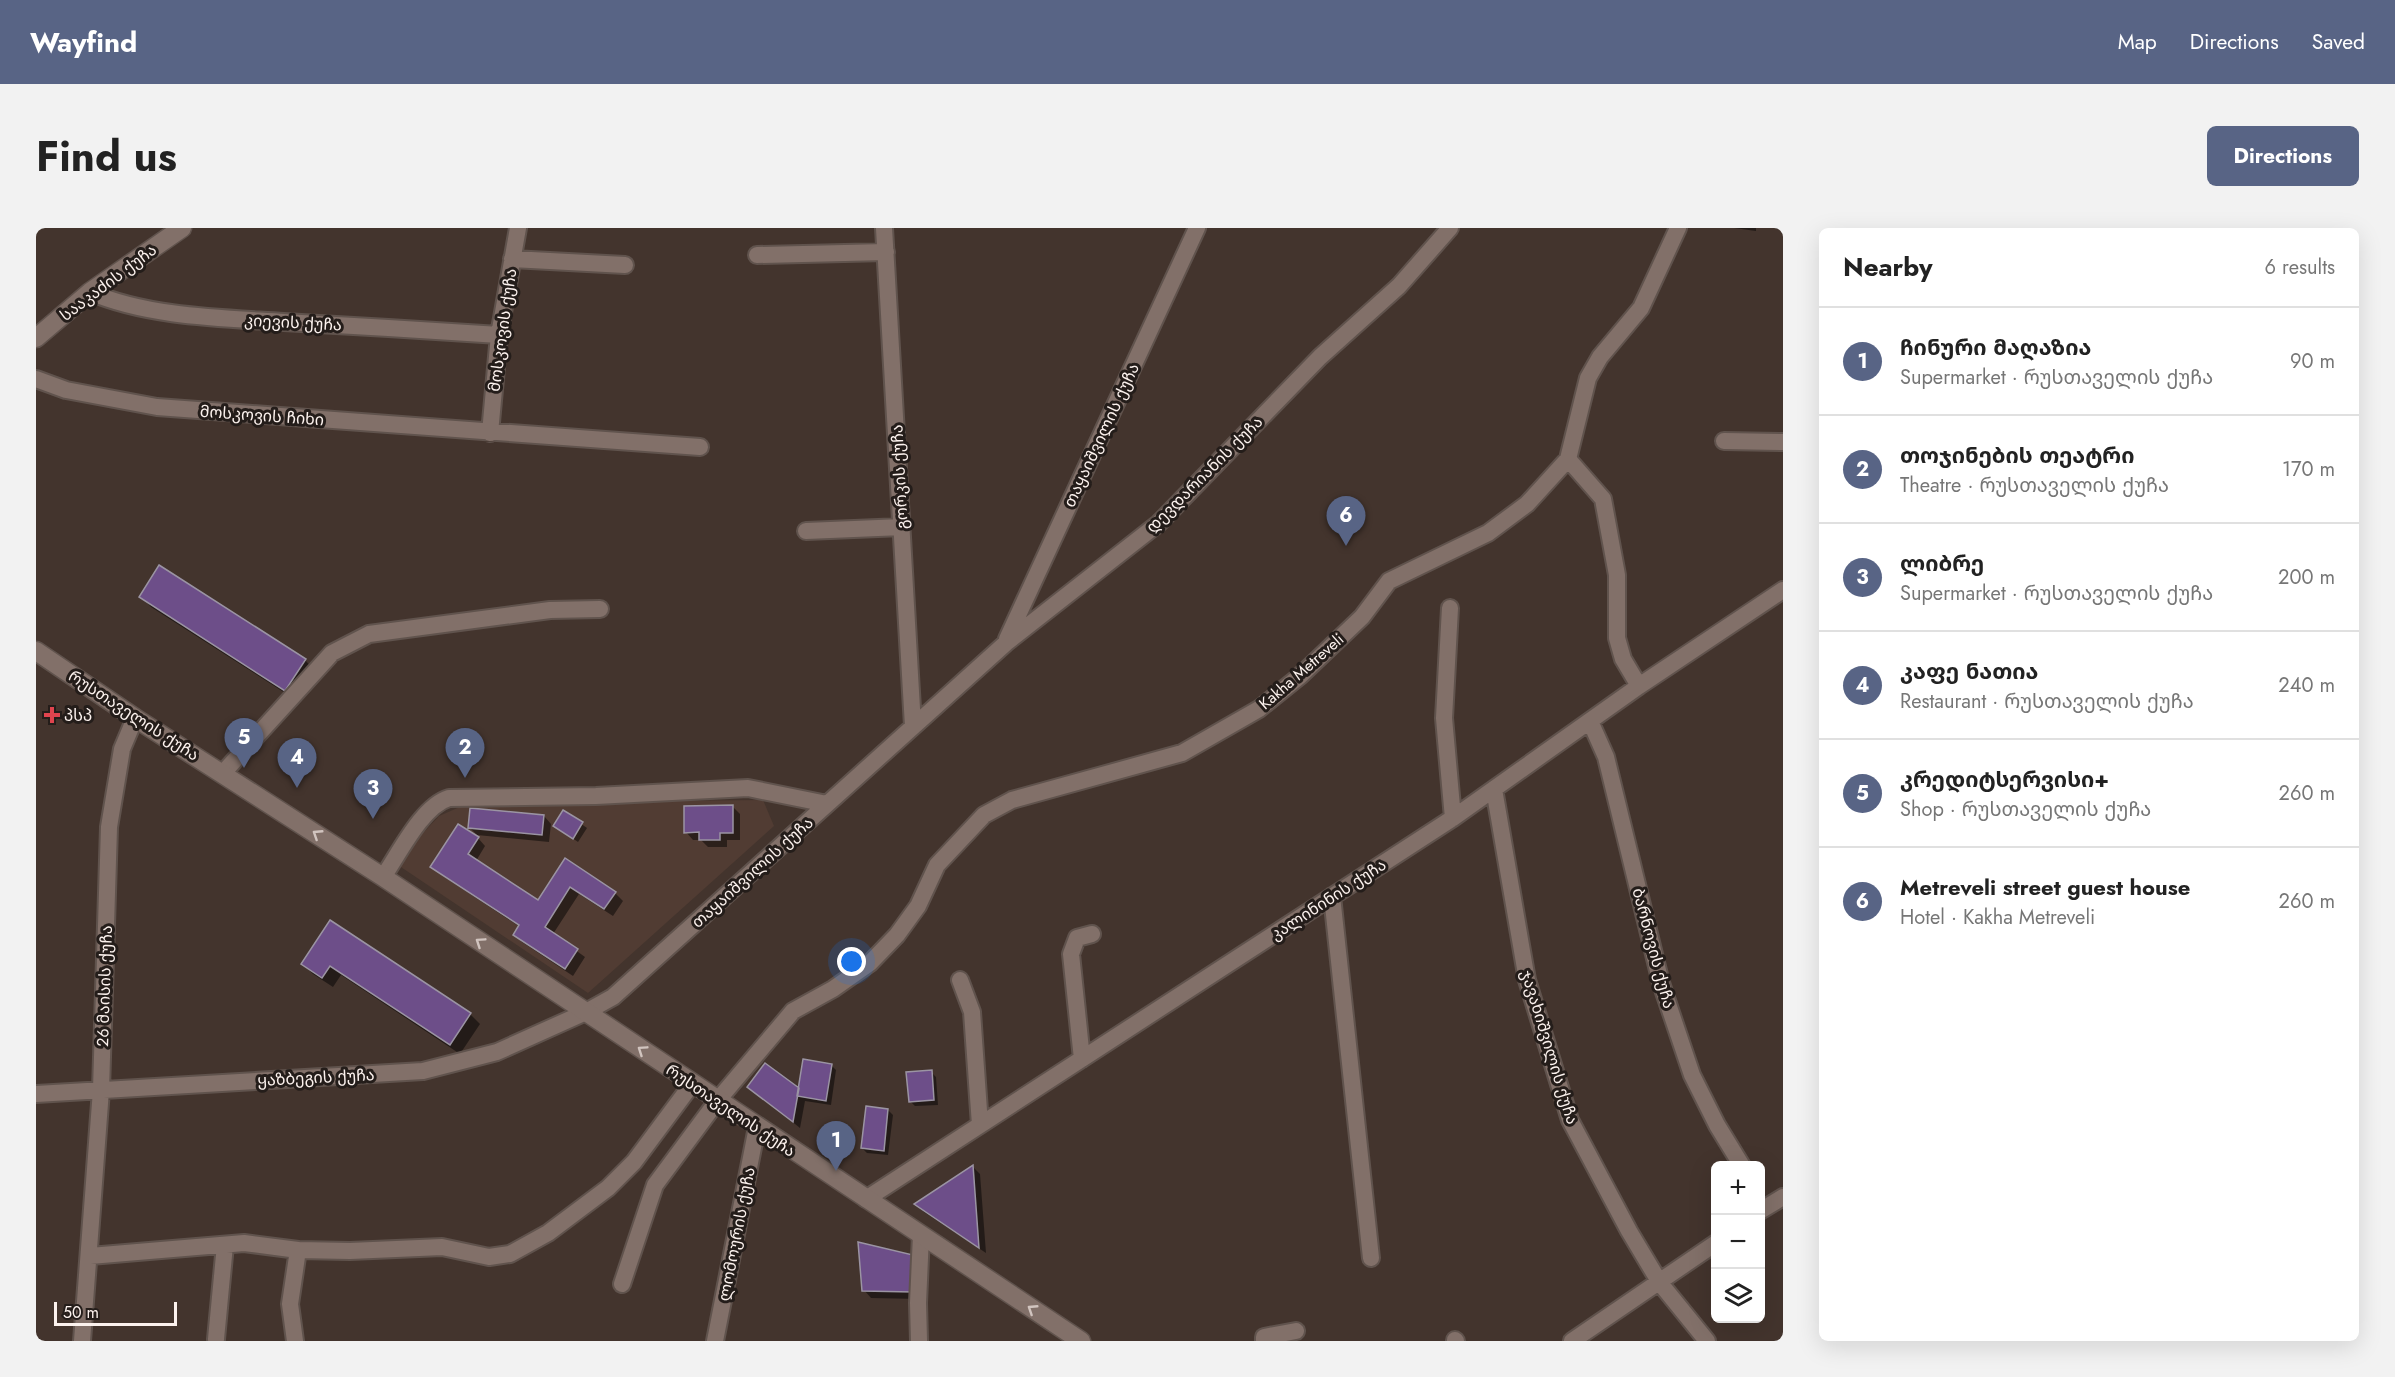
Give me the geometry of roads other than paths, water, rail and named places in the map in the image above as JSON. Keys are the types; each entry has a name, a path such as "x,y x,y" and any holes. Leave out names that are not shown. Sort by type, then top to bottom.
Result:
{"main road":[{"name":"სააკაძის ქუჩა","path":"36,338 90,292 182,228"},
{"name":"რუსთაველის ქუჩა","path":"36,651 135,718 383,877 1081,1341"}],"street":[{"name":"მოსკოვის ქუჩა","path":"490,433 499,334 518,228"},
{"name":"გორკის ქუჩა","path":"884,228 913,726"},
{"name":"თაყაიშვილის ქუჩა","path":"1006,643 1197,228"},
{"name":"დევდარიანის ქუჩა","path":"913,726 1006,643 1159,523 1320,357 1399,286 1450,228"},
{"name":"Kakha Metreveli","path":"622,1284 655,1185 718,1100 793,1011 833,989 870,963 897,935 918,906 937,865 984,815 1012,800 1182,753 1259,709 1300,676 1362,617 1389,581 1488,533 1527,504 1568,459 1588,378 1600,357 1641,308 1678,228"},
{"path":"757,255 886,252"},
{"path":"512,259 625,265"},
{"name":"კიევის ქუჩა","path":"90,292 111,301 140,307 221,318 499,334"},
{"name":"მოსკოვის ჩიხი","path":"36,380 66,390 157,407 700,447"},
{"path":"1724,441 1783,442"},
{"path":"1568,459 1603,499 1617,575 1617,638 1623,659 1639,686"},
{"path":"806,531 902,527"},
{"name":"კალინინის ქუჩა","path":"866,1199 1453,818 1639,686 1783,590"},
{"path":"1450,608 1444,718 1453,818"},
{"path":"223,773 332,653 369,634 550,610 600,609"},
{"name":"26 მაისის ქუჩა","path":"82,1341 101,1090 109,826 122,749 135,718"},
{"name":"ბარნოვის ქუჩა","path":"1590,721 1606,757 1661,983 1692,1075 1717,1125 1739,1161"},
{"name":"თაყაიშვილის ქუჩა","path":"586,1012 613,997 913,726"},
{"path":"383,877 424,815 438,801 448,798 596,796 748,788 827,804"},
{"name":"ჯავახიშვილის ქუჩა","path":"1494,789 1527,980 1570,1120 1629,1231 1660,1283 1707,1341"},
{"path":"1332,896 1371,1258"},
{"path":"1082,1059 1071,954 1077,938 1092,934"},
{"path":"960,980 972,1012 980,1125"},
{"name":"ყაზბეგის ქუჩა","path":"36,1094 423,1071 497,1052 586,1012"},
{"path":"90,1256 244,1243 298,1250 350,1251 442,1247 489,1257 510,1254 548,1233 608,1188 634,1162 692,1084"},
{"name":"ლომოურის ქუჩა","path":"715,1341 757,1127"},
{"path":"1765,1203 1783,1197"},
{"path":"919,1341 921,1235"},
{"path":"216,1339 225,1245"},
{"path":"1572,1341 1711,1247"},
{"path":"296,1341 290,1304 298,1250"},
{"path":"1264,1341 1264,1337 1296,1331"}],"place":[{"name":"Metreveli street guest house","path":"1346,546"},
{"name":"პსპ","path":"52,715"},
{"name":"კრედიტსერვისი+","path":"244,768"},
{"name":"თოჯინების თეატრი","path":"465,778"},
{"name":"კაფე ნათია","path":"297,788"},
{"name":"ლიბრე","path":"373,819"},
{"name":"ჩინური მაღაზია","path":"836,1171"}]}
